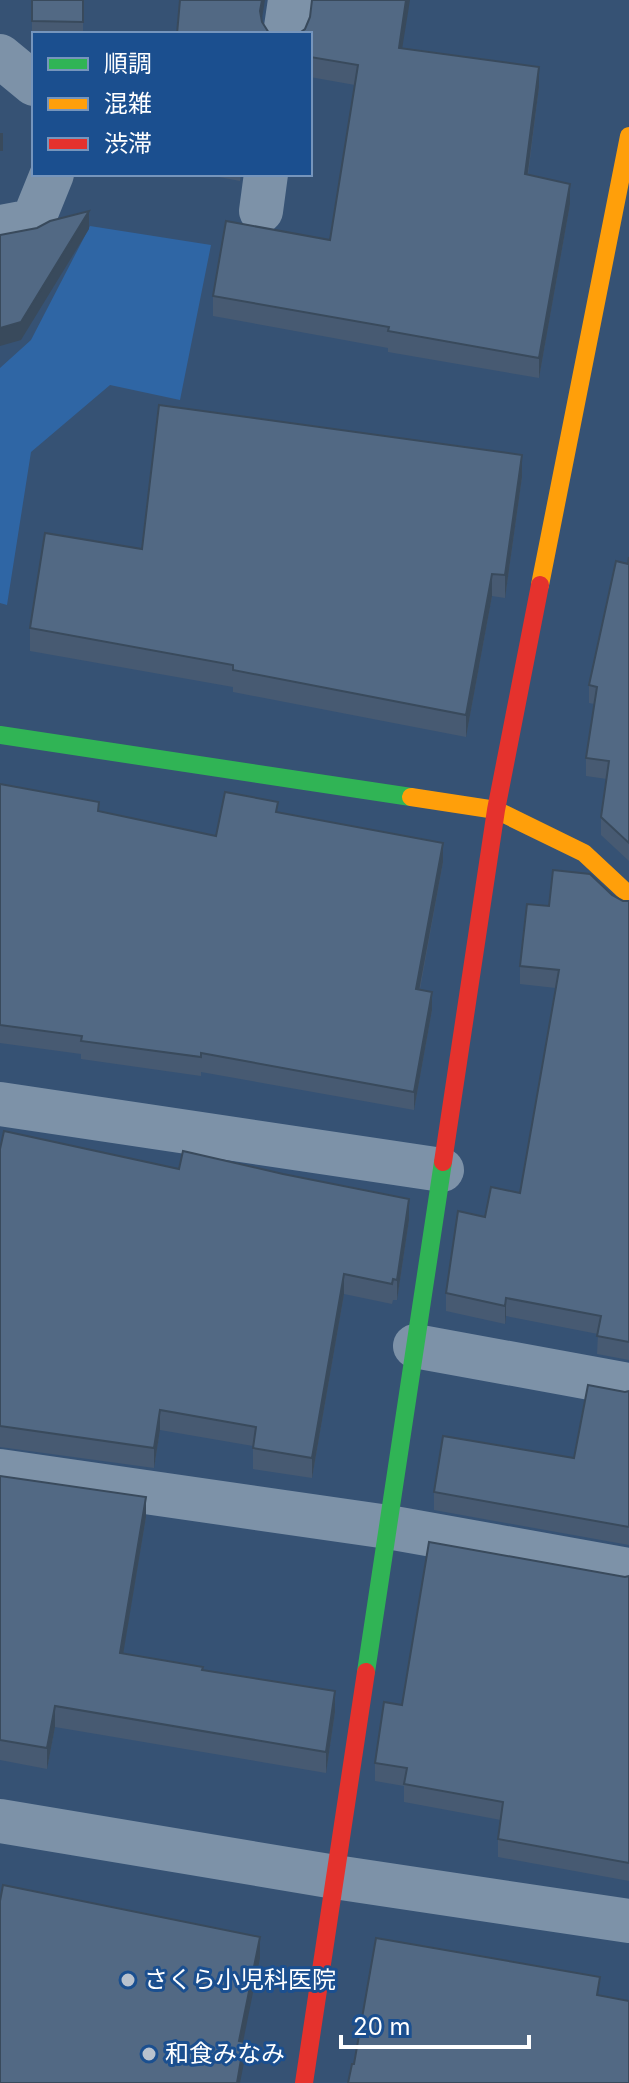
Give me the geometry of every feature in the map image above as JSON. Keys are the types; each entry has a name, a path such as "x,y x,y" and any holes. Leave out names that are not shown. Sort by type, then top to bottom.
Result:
{"street":[{"path":"285,32 290,0"},
{"path":"0,56 32,82"},
{"path":"304,2083 496,810 629,136"},
{"path":"0,227 33,221 51,176"},
{"path":"0,735 496,810 584,853 629,895"},
{"path":"0,1104 442,1170"},
{"path":"415,1346 629,1385"},
{"path":"0,1471 388,1527 629,1570"},
{"path":"0,1821 335,1877 629,1921"}],"shaded area":[{"path":"90,226 211,245 180,400 110,385 31,452 7,605 0,603 0,368 31,340"}],"building":[{"path":"32,0 83,0 83,22 32,21"},
{"path":"180,0 262,0 262,22 268,32 177,32"},
{"path":"312,0 406,0 399,48 539,67 525,174 570,184 539,358 388,331 389,327 213,296 226,221 330,240 358,65 312,57 312,32 301,32 310,17"},
{"path":"89,211 21,322 0,328 0,235 37,228 50,221"},
{"path":"159,405 522,455 505,575 492,574 466,715 233,670 233,665 30,628 45,533 142,549"},
{"path":"629,557 629,843 601,817 609,761 586,758 597,687 589,685 616,561 628,564"},
{"path":"0,784 99,802 98,811 216,836 225,792 278,802 276,812 443,843 416,989 432,992 414,1092 201,1053 201,1057 81,1041 82,1036 0,1025"},
{"path":"553,870 590,874 612,895 629,901 629,1342 597,1336 601,1316 506,1298 505,1306 446,1293 458,1211 485,1217 491,1187 520,1193 559,970 520,966 527,904 549,906"},
{"path":"4,1131 179,1169 183,1151 409,1199 397,1280 393,1279 392,1284 344,1274 312,1458 253,1448 256,1427 160,1410 154,1448 0,1426 0,1149"},
{"path":"588,1385 629,1391 629,1527 434,1492 443,1436 574,1458"},
{"path":"0,1476 146,1497 120,1653 203,1667 202,1670 335,1691 326,1752 55,1706 47,1748 0,1740"},
{"path":"429,1542 629,1576 629,1863 498,1839 503,1802 404,1784 407,1768 375,1763 384,1702 402,1705"},
{"path":"3,1885 260,1937 239,2041 244,2042 237,2083 0,2083 0,1901"},
{"path":"376,1938 600,1977 597,1995 629,2001 629,2083 348,2083"}],"traffic: fast":[{"path":"0,735 411,797"},
{"path":"366,1672 443,1162"}],"traffic: slow":[{"path":"540,585 629,136"},
{"path":"411,797 496,810 584,853 629,895"}],"traffic: jam":[{"path":"443,1162 496,810 540,585"},
{"path":"304,2083 366,1672"}],"place":[{"name":"さくら小児科医院","path":"128,1980"},
{"name":"和食みなみ","path":"149,2054"}]}
